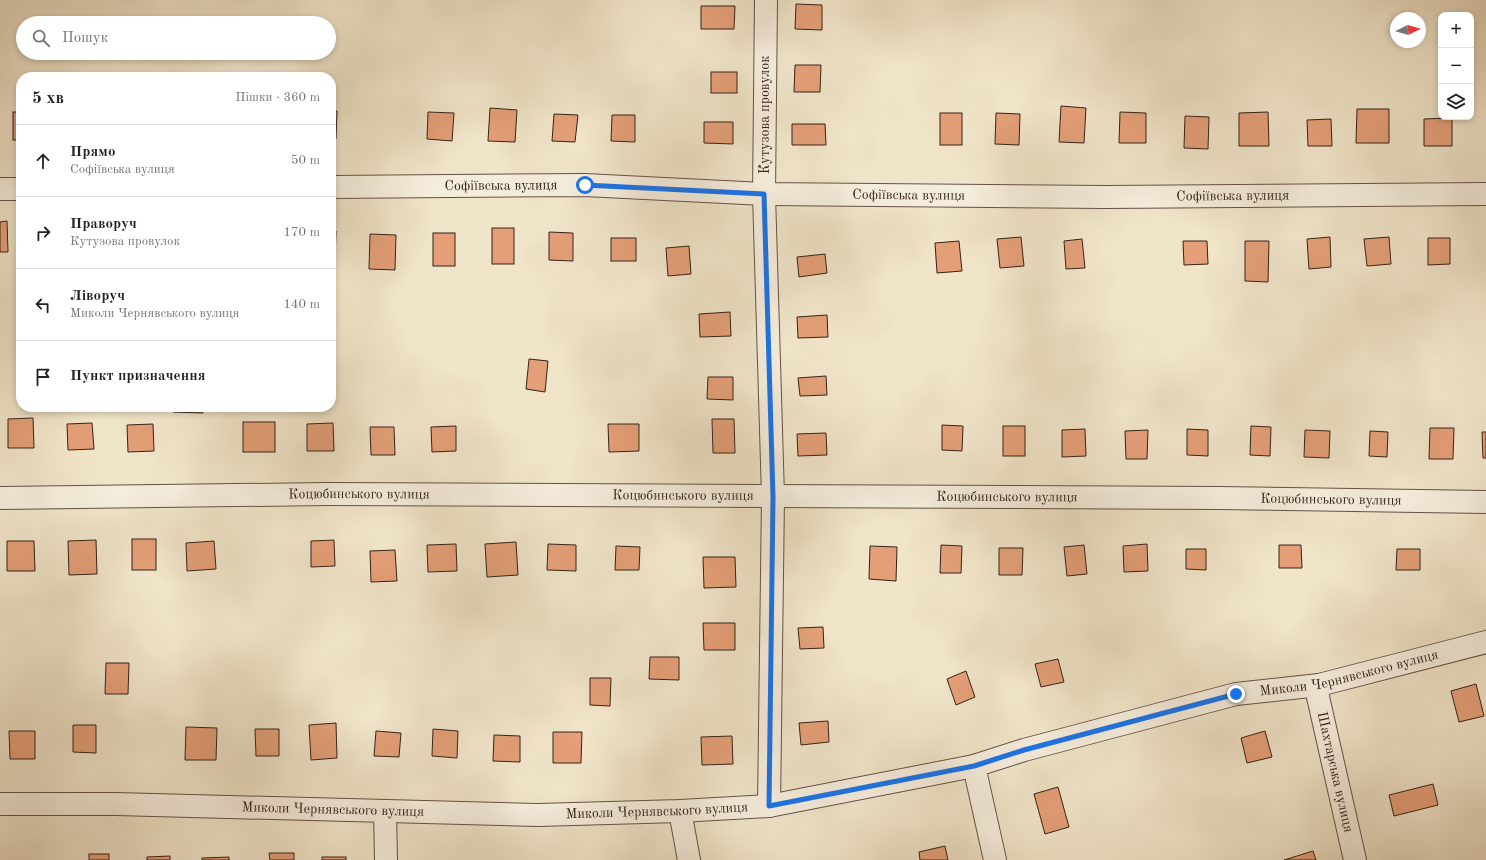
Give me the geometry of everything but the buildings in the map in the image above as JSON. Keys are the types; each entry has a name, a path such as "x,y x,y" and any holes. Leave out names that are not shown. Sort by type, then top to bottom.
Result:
{"street":[{"name":"Кутузова провулок","path":"766,0 764,194 773,497 769,806"},
{"name":"Софіївська вулиця","path":"336,187 585,185 764,194 1106,197 1486,194"},
{"path":"0,189 16,189"},
{"name":"Коцюбинського вулиця","path":"0,498 326,494 1218,498 1486,502"},
{"name":"Миколи Чернявського вулиця","path":"0,804 116,804 538,815 680,811 769,806 974,766 1024,750 1236,694 1319,684 1486,642"},
{"name":"Шахтарська вулиця","path":"1319,684 1318,697 1355,860"},
{"path":"974,766 995,860"},
{"path":"680,811 690,860"},
{"path":"385,812 386,860"}],"route":[{"path":"585,185 764,194 773,497 769,806 974,766 1024,750 1236,694"}]}
